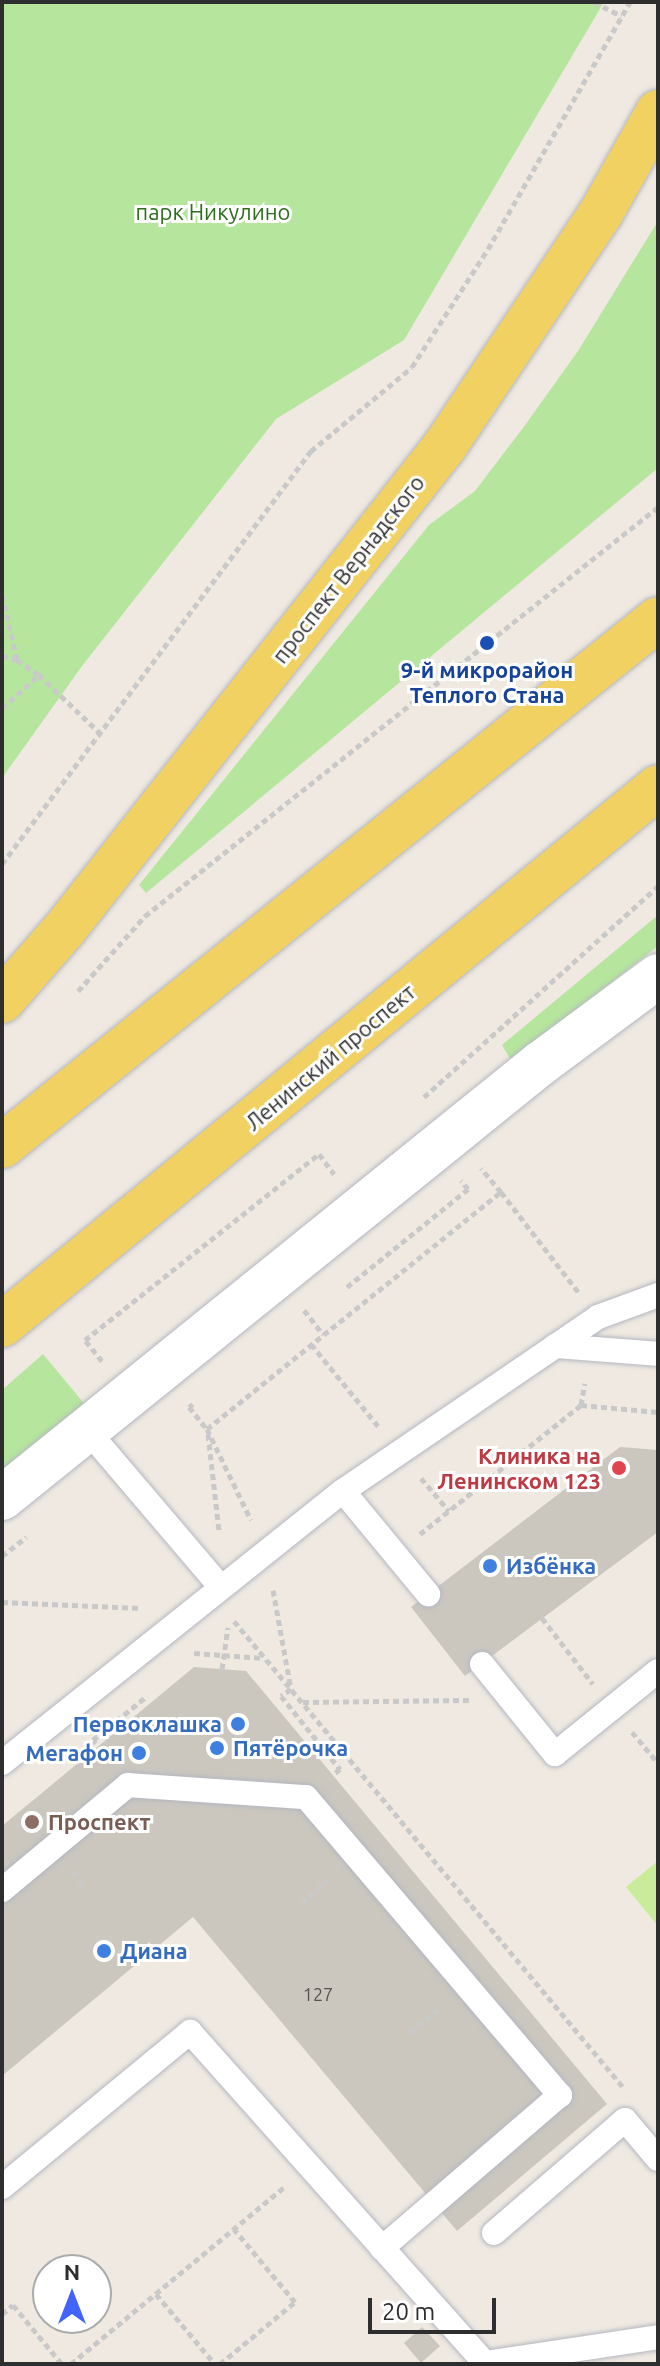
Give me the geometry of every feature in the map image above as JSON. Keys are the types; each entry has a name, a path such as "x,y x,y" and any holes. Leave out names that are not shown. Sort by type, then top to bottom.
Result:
{"main road":[{"name":"проспект Вернадского","path":"2,1001 64,930 445,446 593,226 658,112"},
{"path":"2,1146 658,619"},
{"name":"Ленинский проспект","path":"2,1325 658,787"},
{"path":"2,1498 541,1063 658,976"}],"lane":[{"path":"2,1763 220,1586 343,1491 598,1317 658,1295"},
{"path":"555,1346 658,1354"},
{"path":"87,1430 220,1586"},
{"path":"343,1491 428,1594"},
{"path":"488,1672 555,1754 658,1671"},
{"path":"2,1890 128,1785 306,1797 560,2095 382,2248"},
{"path":"2,2187 190,2032 485,2363 658,2337"},
{"path":"494,2233 625,2120 658,2159"}],"path":[{"path":"594,2 622,16"},
{"path":"2,864 311,451 412,367 488,249 630,2"},
{"path":"78,991 145,916 658,507"},
{"path":"2,595 17,660"},
{"path":"2,656 17,660 39,675 100,733"},
{"path":"2,708 39,675"},
{"path":"413,1106 658,886"},
{"path":"111,1373 85,1340 319,1154 334,1174"},
{"path":"491,1156 479,1165 598,1317"},
{"path":"327,1181 346,1165"},
{"path":"202,1396 189,1407 207,1429 501,1192"},
{"path":"300,1304 323,1334"},
{"path":"394,1555 581,1405 592,1349"},
{"path":"581,1405 658,1412"},
{"path":"222,1669 230,1616"},
{"path":"302,1702 471,1700 488,1672"},
{"path":"291,1689 281,1696 340,1769"},
{"path":"93,1740 154,1690"},
{"path":"71,2364 273,2196"},
{"path":"156,2294 217,2364 295,2302 234,2229"},
{"path":"2,2314 13,2305 62,2364"}],"green space":[{"name":"парк Никулино","path":"2,2 604,2 404,340 276,419 82,666 2,778"},
{"path":"658,221 658,468 146,893 139,885 429,525 475,491 523,428 578,351"},
{"path":"658,915 658,946 511,1060 502,1045"},
{"path":"43,1354 87,1407 2,1476 2,1390"},
{"path":"658,1861 658,1926 626,1887"}],"building":[{"path":"620,1447 658,1450 658,1532 465,1676 411,1607"},
{"path":"194,1667 246,1671 607,2104 457,2231 193,1917 2,2076 2,1826"},
{"path":"422,2327 440,2346 421,2363 404,2343"}],"place":[{"name":"9-й микрорайон Теплого Стана","path":"487,643"},
{"name":"Клиника на Ленинском 123","path":"619,1468"},
{"name":"Избёнка","path":"490,1566"},
{"name":"Первоклашка","path":"238,1724"},
{"name":"Пятёрочка","path":"217,1748"},
{"name":"Мегафон","path":"139,1753"},
{"name":"Проспект","path":"32,1822"},
{"name":"Диана","path":"104,1951"}]}
